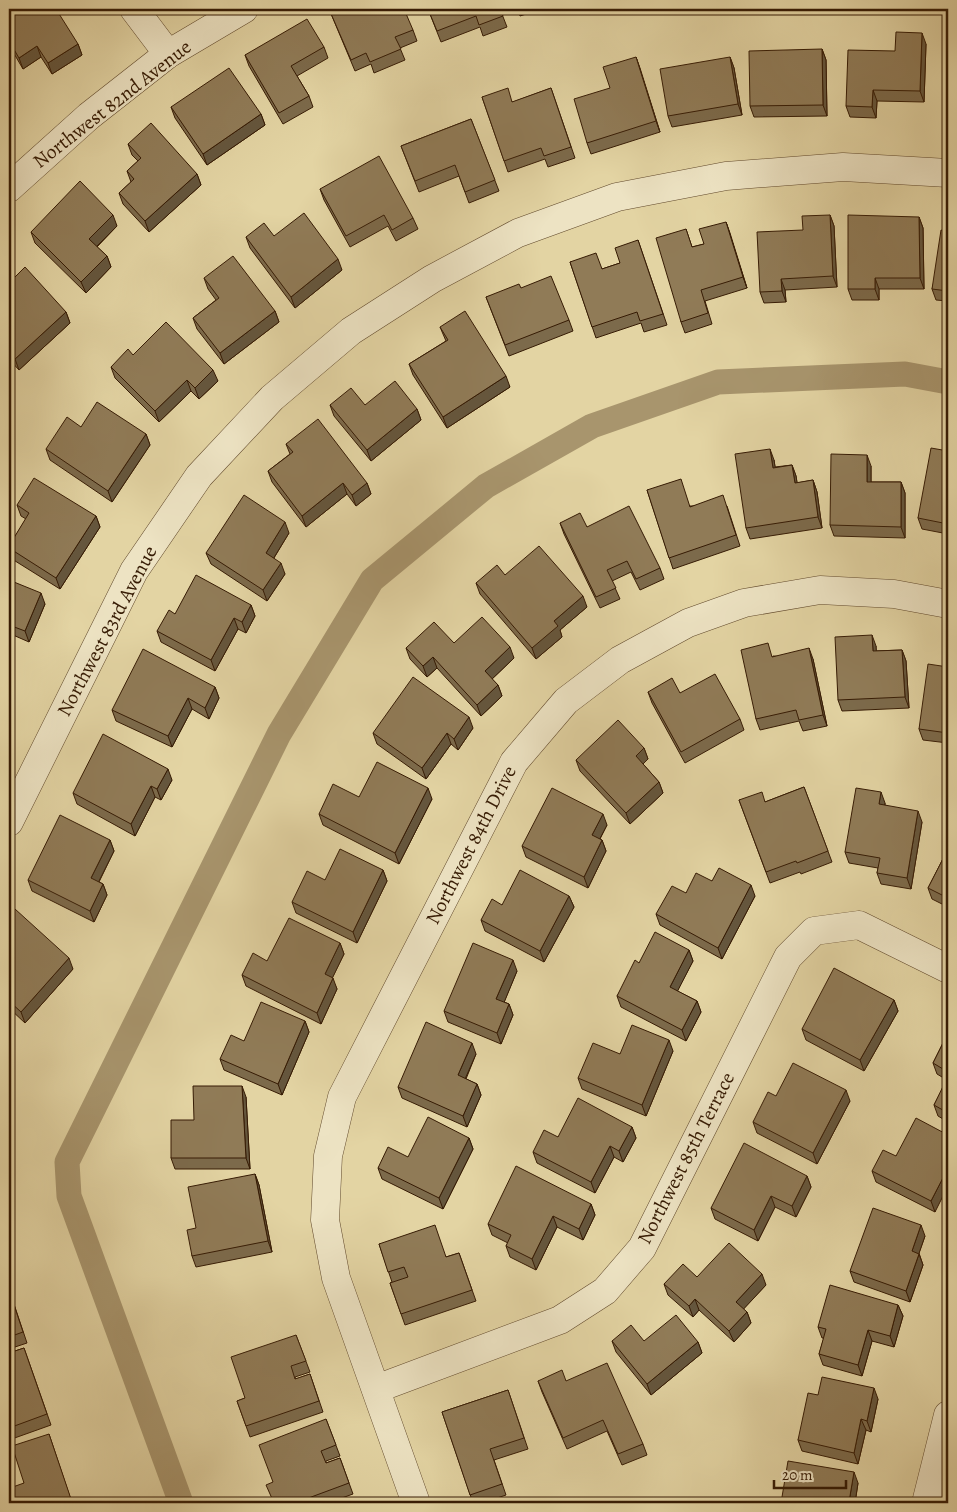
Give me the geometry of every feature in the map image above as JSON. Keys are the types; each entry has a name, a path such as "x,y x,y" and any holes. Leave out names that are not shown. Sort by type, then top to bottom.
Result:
{"street":[{"path":"134,9 168,54"},
{"name":"Northwest 82nd Avenue","path":"9,188 89,116 168,54 244,9"},
{"name":"Northwest 83rd Avenue","path":"9,822 134,571 199,476 272,398 351,331 432,279 518,233 617,197 726,176 843,167 948,173"},
{"name":"Northwest 84th Drive","path":"416,1503 336,1278 325,1220 328,1156 342,1097 514,762 566,701 620,660 688,624 736,606 820,590 894,594 948,604"},
{"name":"Northwest 85th Terrace","path":"376,1389 560,1320 605,1290 642,1248 788,957 814,931 859,925 948,969"},
{"path":"926,1503 948,1415"}],"building":[{"path":"9,9 56,9 78,44 48,63 37,46 19,58 9,41"},
{"path":"329,9 358,9 359,11 365,9 404,9 413,30 395,37 401,49 370,62 366,53 351,60"},
{"path":"428,9 500,9 503,16 479,25 476,16 437,31"},
{"path":"307,19 324,47 291,66 309,96 279,113 245,55"},
{"path":"896,32 922,33 920,91 873,90 872,107 846,106 848,50 895,51"},
{"path":"822,49 823,105 750,106 749,51"},
{"path":"636,57 656,121 587,143 574,99 610,88 603,67"},
{"path":"730,57 738,104 668,116 660,69"},
{"path":"229,68 261,114 203,154 171,107"},
{"path":"508,88 512,102 551,88 571,147 544,156 541,148 504,161 482,97"},
{"path":"471,119 495,180 465,192 455,165 415,181 401,146"},
{"path":"151,123 197,174 145,221 119,193 134,179 127,171 141,158 128,144"},
{"path":"379,156 413,218 392,230 384,215 346,236 320,189"},
{"path":"80,181 113,215 89,239 107,256 81,282 31,232"},
{"path":"304,213 338,259 291,297 246,237 264,223 274,236"},
{"path":"830,215 833,276 781,279 782,291 760,292 757,232 803,230 802,216"},
{"path":"848,215 919,217 920,278 875,278 875,289 848,289"},
{"path":"726,222 743,277 701,290 708,313 681,322 656,238 686,229 692,247 704,244 699,229"},
{"path":"941,230 948,232 948,291 932,289"},
{"path":"638,240 663,314 640,321 637,312 592,327 570,262 596,253 602,269 620,263 615,248"},
{"path":"233,256 275,311 220,353 193,318 219,298 204,278"},
{"path":"25,267 66,312 15,359 9,352 9,283"},
{"path":"551,276 569,320 505,345 486,297 519,284 521,288"},
{"path":"465,311 506,376 443,417 409,364 448,340 440,327"},
{"path":"166,322 213,370 195,388 187,380 155,411 111,367 128,349 133,355"},
{"path":"395,381 417,409 367,450 330,405 351,388 365,405"},
{"path":"97,402 146,434 108,491 46,449 67,417 81,427"},
{"path":"318,419 367,483 352,495 343,483 302,516 268,471 293,452 286,444"},
{"path":"931,448 948,451 948,524 918,518"},
{"path":"770,449 773,468 792,465 795,483 813,480 818,517 746,528 735,454"},
{"path":"831,454 867,455 867,482 901,482 901,527 830,525"},
{"path":"34,478 96,516 56,578 9,548 29,513 17,505"},
{"path":"681,479 690,507 723,495 736,535 669,558 647,490"},
{"path":"244,495 285,522 266,553 281,563 263,590 206,553"},
{"path":"629,506 660,568 636,579 627,561 607,570 616,588 596,597 560,523 580,513 587,527"},
{"path":"539,546 583,596 554,621 558,626 532,648 476,583 497,565 505,575"},
{"path":"196,575 251,605 242,622 234,618 211,660 157,631 169,610 175,614"},
{"path":"9,580 41,593 25,631 9,625"},
{"path":"482,617 510,647 485,671 498,685 477,705 433,657 423,666 406,648 434,622 454,643"},
{"path":"872,635 873,651 902,650 905,697 838,700 835,637"},
{"path":"768,643 772,657 809,648 823,715 799,720 796,710 756,719 741,650"},
{"path":"143,649 215,687 205,708 188,698 168,736 112,710"},
{"path":"928,664 948,667 948,733 919,729"},
{"path":"715,674 740,719 681,752 648,692 672,678 680,693"},
{"path":"413,677 469,717 454,739 447,733 422,768 373,733"},
{"path":"618,720 644,748 636,756 659,782 626,813 576,760"},
{"path":"103,734 168,769 157,789 151,786 131,824 73,793"},
{"path":"377,762 428,788 395,853 319,814 333,784 359,797"},
{"path":"804,787 828,851 766,872 739,800 762,792 765,802"},
{"path":"552,788 603,814 592,835 602,840 584,877 522,846"},
{"path":"856,788 881,792 879,804 918,811 907,878 877,873 880,858 845,852"},
{"path":"60,815 110,840 91,878 103,884 90,911 28,880"},
{"path":"340,849 383,870 353,932 292,902 307,871 325,880"},
{"path":"948,849 948,898 928,888"},
{"path":"719,868 751,885 718,948 656,914 672,886 686,893 696,873 712,881"},
{"path":"520,870 569,896 540,951 481,920 492,899 502,905"},
{"path":"15,909 69,958 21,1012 9,1001 9,916"},
{"path":"289,918 340,943 325,974 333,978 317,1013 242,975 253,953 267,961"},
{"path":"655,932 689,950 670,987 697,1001 682,1030 617,996 635,960 639,963"},
{"path":"473,943 513,960 496,999 509,1004 497,1033 444,1011"},
{"path":"834,968 894,1000 860,1060 802,1029"},
{"path":"261,1002 305,1021 278,1084 220,1059 231,1035 244,1041"},
{"path":"426,1022 472,1043 458,1075 477,1084 463,1116 398,1087"},
{"path":"632,1025 669,1040 642,1105 578,1078 593,1043 620,1054"},
{"path":"948,1033 948,1072 933,1063"},
{"path":"793,1063 846,1090 813,1153 753,1122 768,1092 776,1096"},
{"path":"948,1076 948,1113 934,1105"},
{"path":"193,1086 242,1086 246,1158 171,1158 171,1120 194,1120"},
{"path":"578,1098 632,1127 619,1151 610,1146 591,1182 533,1152 544,1130 558,1137"},
{"path":"428,1117 469,1138 439,1198 378,1168 388,1147 408,1157"},
{"path":"916,1118 948,1135 948,1168 931,1201 872,1171 883,1150 896,1156"},
{"path":"744,1143 807,1176 792,1206 771,1196 754,1230 711,1208"},
{"path":"516,1166 591,1204 579,1229 553,1216 532,1259 506,1246 511,1235 488,1224"},
{"path":"255,1174 268,1241 192,1256 187,1230 196,1228 188,1187"},
{"path":"873,1208 921,1225 912,1251 919,1254 906,1291 850,1271"},
{"path":"435,1225 446,1257 459,1253 472,1290 401,1314 390,1283 408,1277 404,1267 388,1272 379,1244"},
{"path":"729,1243 762,1274 736,1302 747,1312 729,1331 695,1299 689,1306 664,1284 683,1264 697,1277"},
{"path":"830,1285 898,1305 890,1336 868,1330 858,1365 819,1354 826,1329 818,1327"},
{"path":"9,1290 23,1332 9,1337"},
{"path":"676,1315 698,1342 647,1384 612,1341 631,1325 644,1341"},
{"path":"296,1335 306,1361 291,1366 295,1379 310,1374 319,1401 246,1426 237,1401 245,1398 231,1357"},
{"path":"24,1348 47,1414 9,1428 9,1353"},
{"path":"607,1363 643,1444 618,1454 603,1420 563,1438 538,1381 562,1370 566,1381"},
{"path":"822,1377 874,1388 867,1421 861,1419 854,1453 798,1440 808,1393 818,1395"},
{"path":"508,1390 524,1438 490,1449 502,1484 470,1495 442,1412"},
{"path":"326,1419 336,1445 321,1451 326,1463 340,1458 349,1483 295,1503 274,1503 266,1485 273,1482 259,1445"},
{"path":"49,1434 71,1499 57,1503 15,1503 10,1488 24,1483 12,1446"},
{"path":"788,1461 854,1472 849,1502 828,1498 827,1503 781,1503"},
{"path":"544,1498 547,1503 537,1503"},
{"path":"764,1500 780,1503 763,1503"}],"waterway":[{"path":"181,1503 69,1196 67,1162 279,734 372,580 486,486 592,426 718,382 905,374 948,382"}]}
